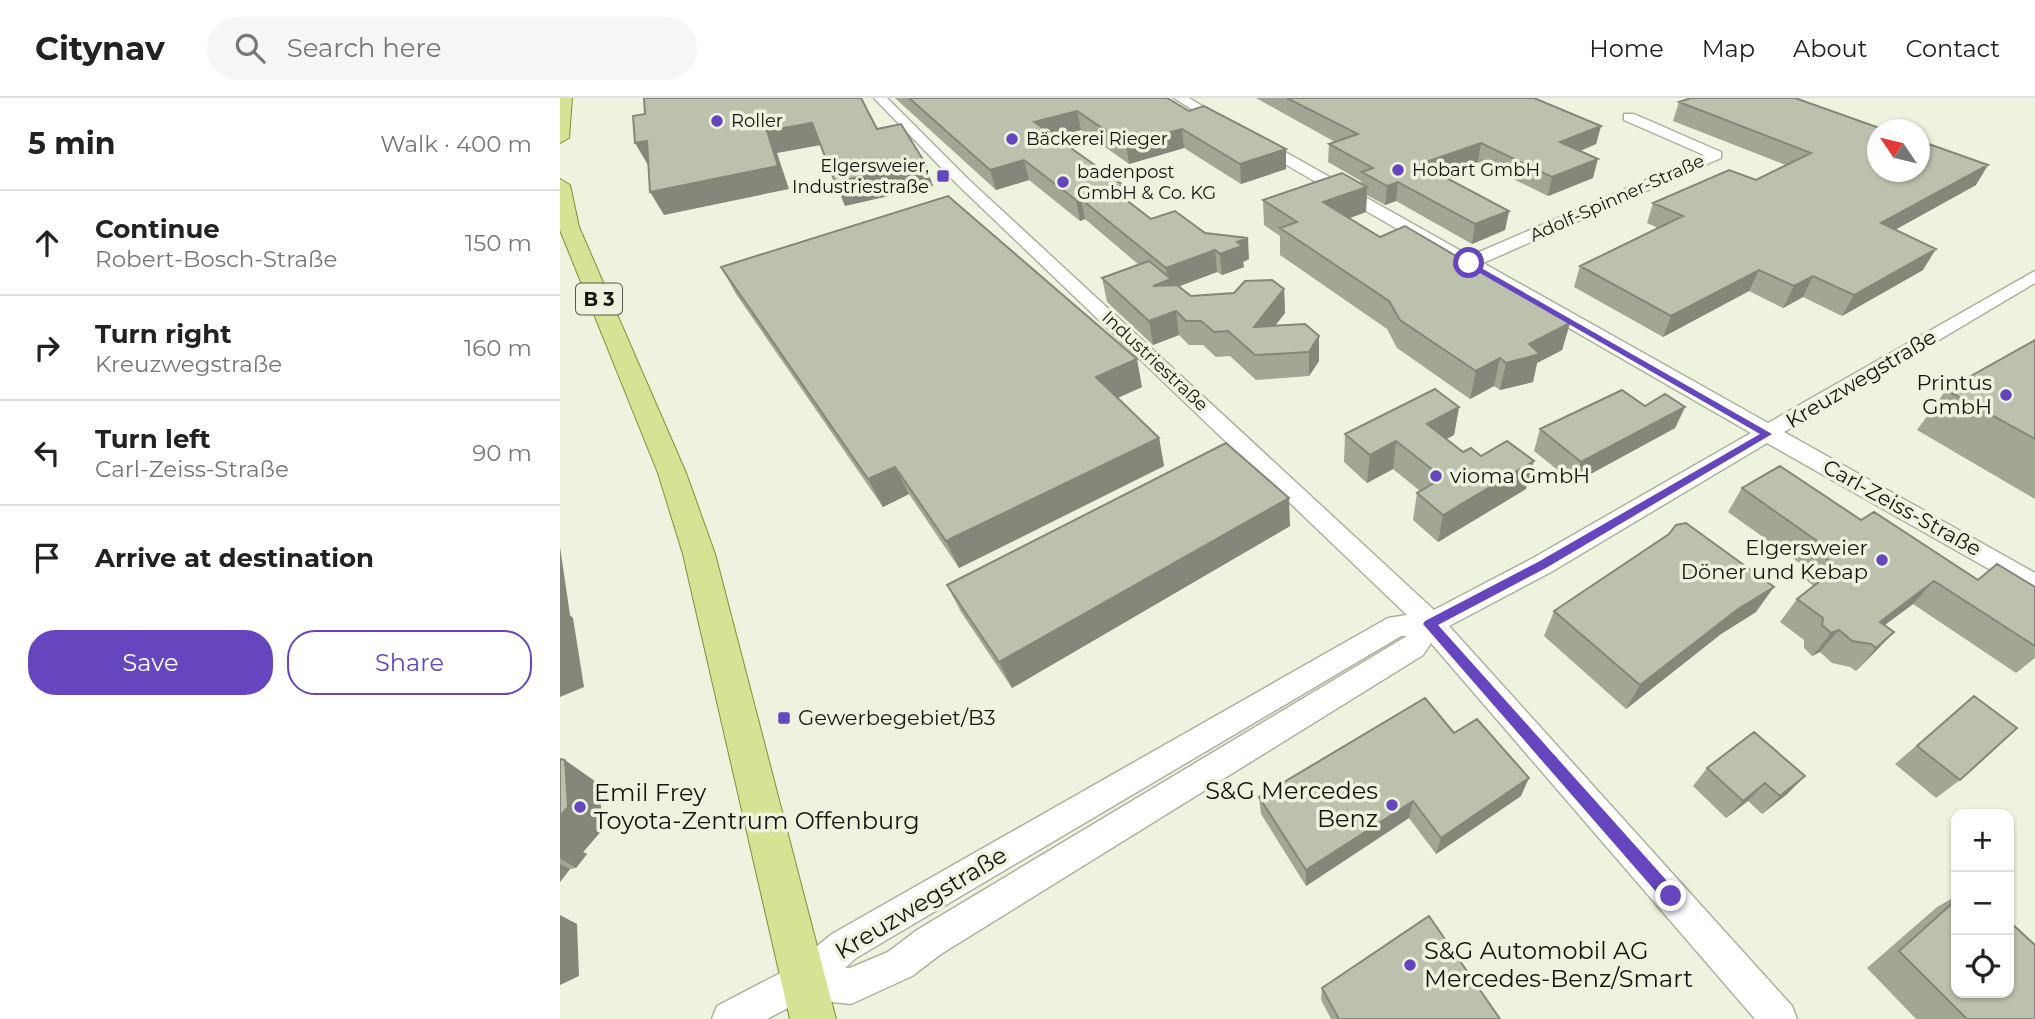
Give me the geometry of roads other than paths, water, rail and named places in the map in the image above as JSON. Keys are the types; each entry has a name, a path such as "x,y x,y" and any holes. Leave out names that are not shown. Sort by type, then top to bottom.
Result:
{"main road":[{"path":"560,138 564,98"},
{"name":"B 3","path":"560,185 569,227 672,474 699,554 808,1000"}],"street":[{"name":"Industriestraße","path":"880,98 963,182 1405,597 1430,624"},
{"name":"Carl-Zeiss-Straße","path":"1180,98 1767,434 1962,541 2035,585"},
{"name":"Adolf-Spinner-Straße","path":"1469,263 1716,155 1629,117"},
{"name":"Kreuzwegstraße","path":"808,1000 851,986 900,964 929,942 1155,802 1414,647 1430,624 1588,540 2035,276"},
{"path":"1430,624 1779,1019"},
{"path":"730,1019 808,1000"}],"place":[{"name":"Roller","path":"717,121"},
{"name":"Bäckerei Rieger","path":"1012,139"},
{"name":"Hobart GmbH","path":"1398,170"},
{"name":"Elgersweier, Industriestraße","path":"943,176"},
{"name":"badenpost GmbH & Co. KG","path":"1063,182"},
{"name":"Printus GmbH","path":"2006,395"},
{"name":"vioma GmbH","path":"1436,476"},
{"name":"Elgersweier Döner und Kebap","path":"1882,560"},
{"name":"Gewerbegebiet/B3","path":"784,718"},
{"name":"S&G Mercedes Benz","path":"1392,805"},
{"name":"Emil Frey Toyota-Zentrum Offenburg","path":"580,807"},
{"name":"S&G Automobil AG Mercedes-Benz/Smart","path":"1410,965"}]}
